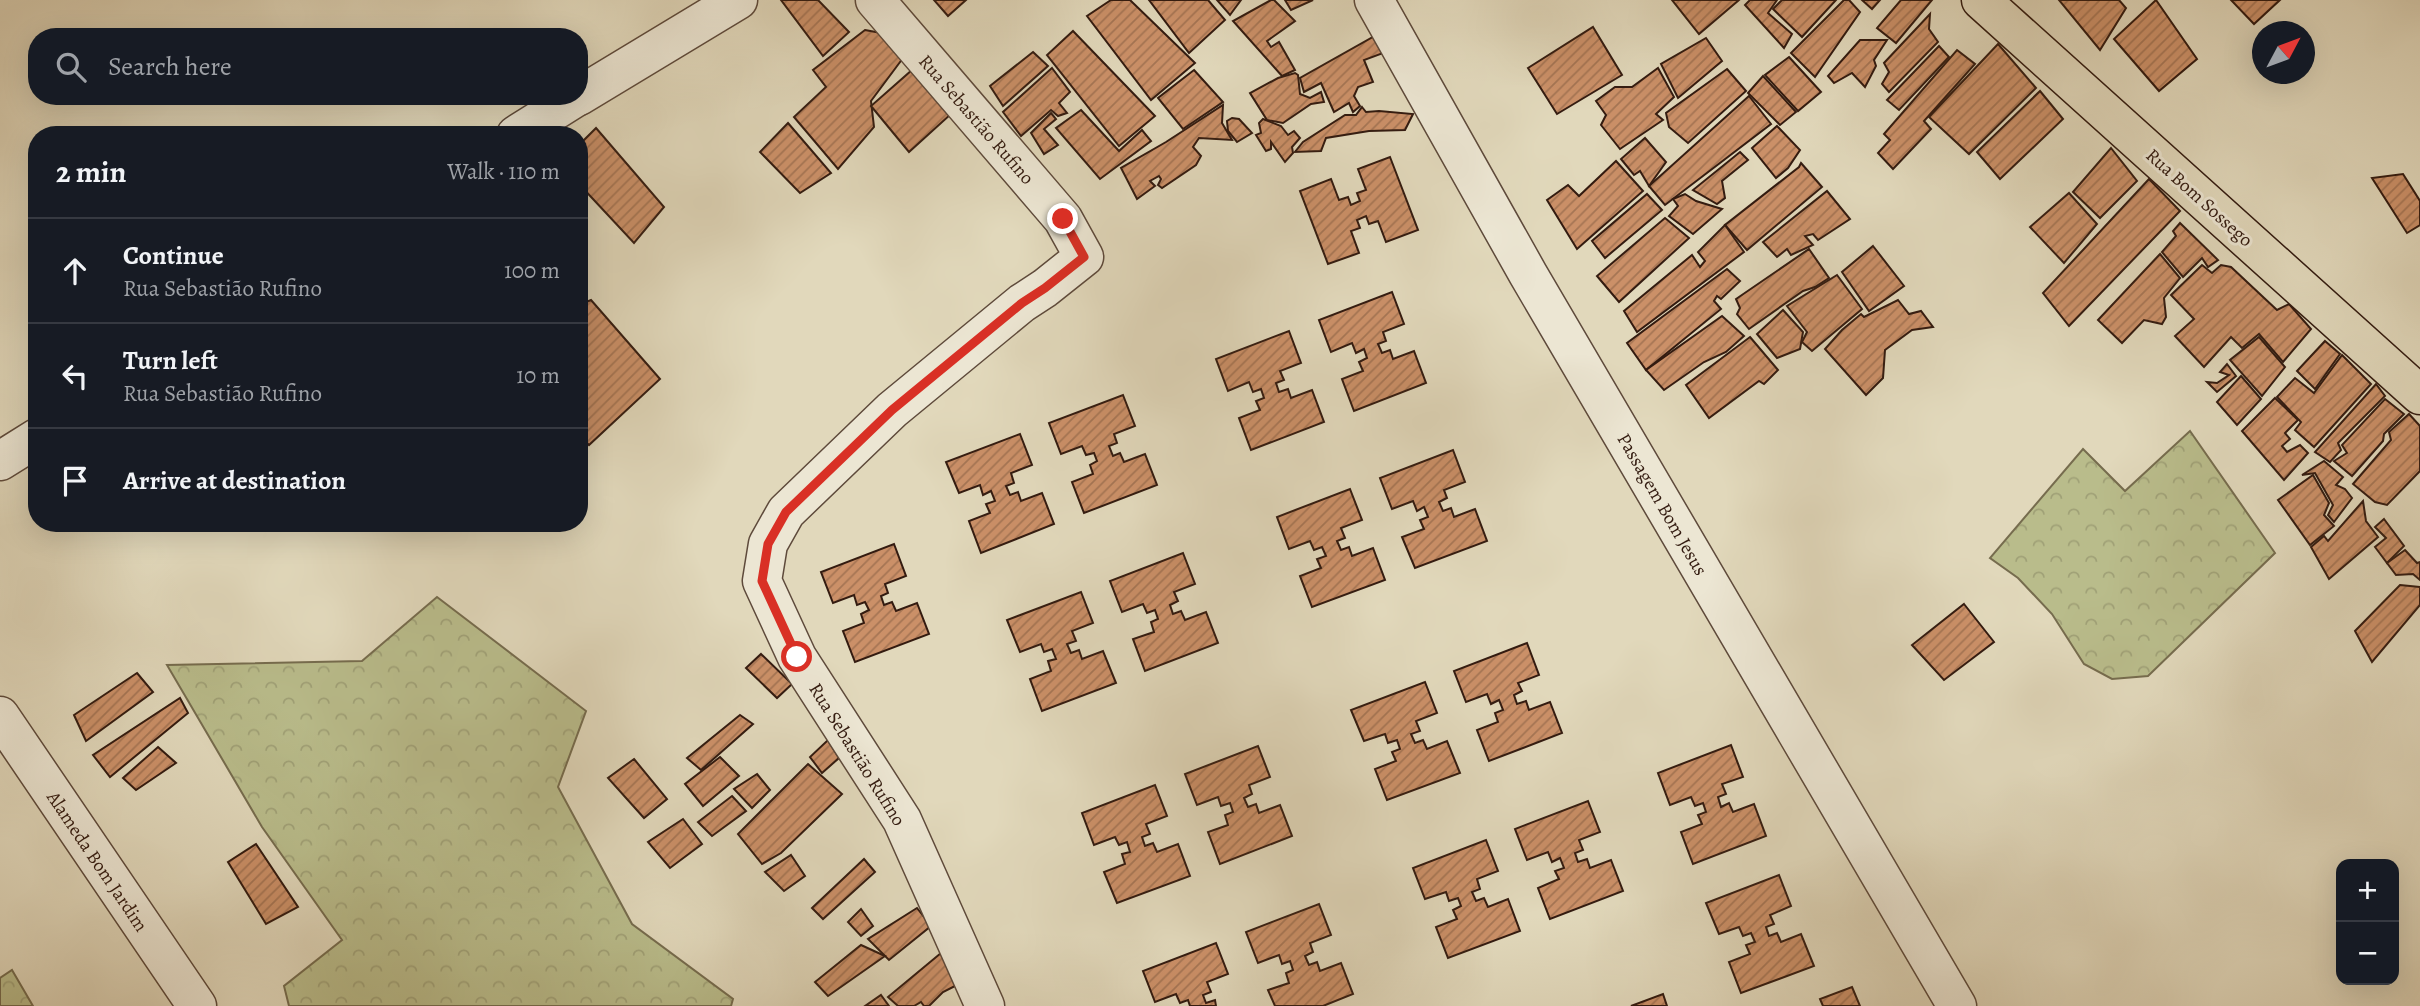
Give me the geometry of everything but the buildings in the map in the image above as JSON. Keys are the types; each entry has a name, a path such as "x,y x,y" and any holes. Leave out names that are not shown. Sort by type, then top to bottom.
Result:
{"main road":[{"name":"Rua Bom Sossego","path":"1981,0 2420,395"}],"street":[{"path":"588,91 738,0"},
{"name":"Rua Sebastião Rufino","path":"875,0 1063,219 1084,257 1022,303 892,410 786,512 768,544 762,581 797,657 902,820 985,1006"},
{"name":"Passagem Bom Jesus","path":"1374,0 1528,274 1957,1006"},
{"path":"531,126 564,105"},
{"path":"0,461 28,444"},
{"name":"Alameda Bom Jardim","path":"0,716 197,1006"}],"green space":[{"path":"2190,431 2275,553 2148,676 2112,679 2084,664 2052,614 2018,578 1990,558 2083,449 2125,491"},
{"path":"437,597 586,711 558,787 632,924 733,999 731,1006 289,1006 284,986 342,940 262,827 167,665 362,661"},
{"path":"12,970 33,1006 0,1006 0,978"}],"route":[{"path":"797,657 762,581 768,544 786,512 892,410 1022,303 1084,257 1063,219"}]}
